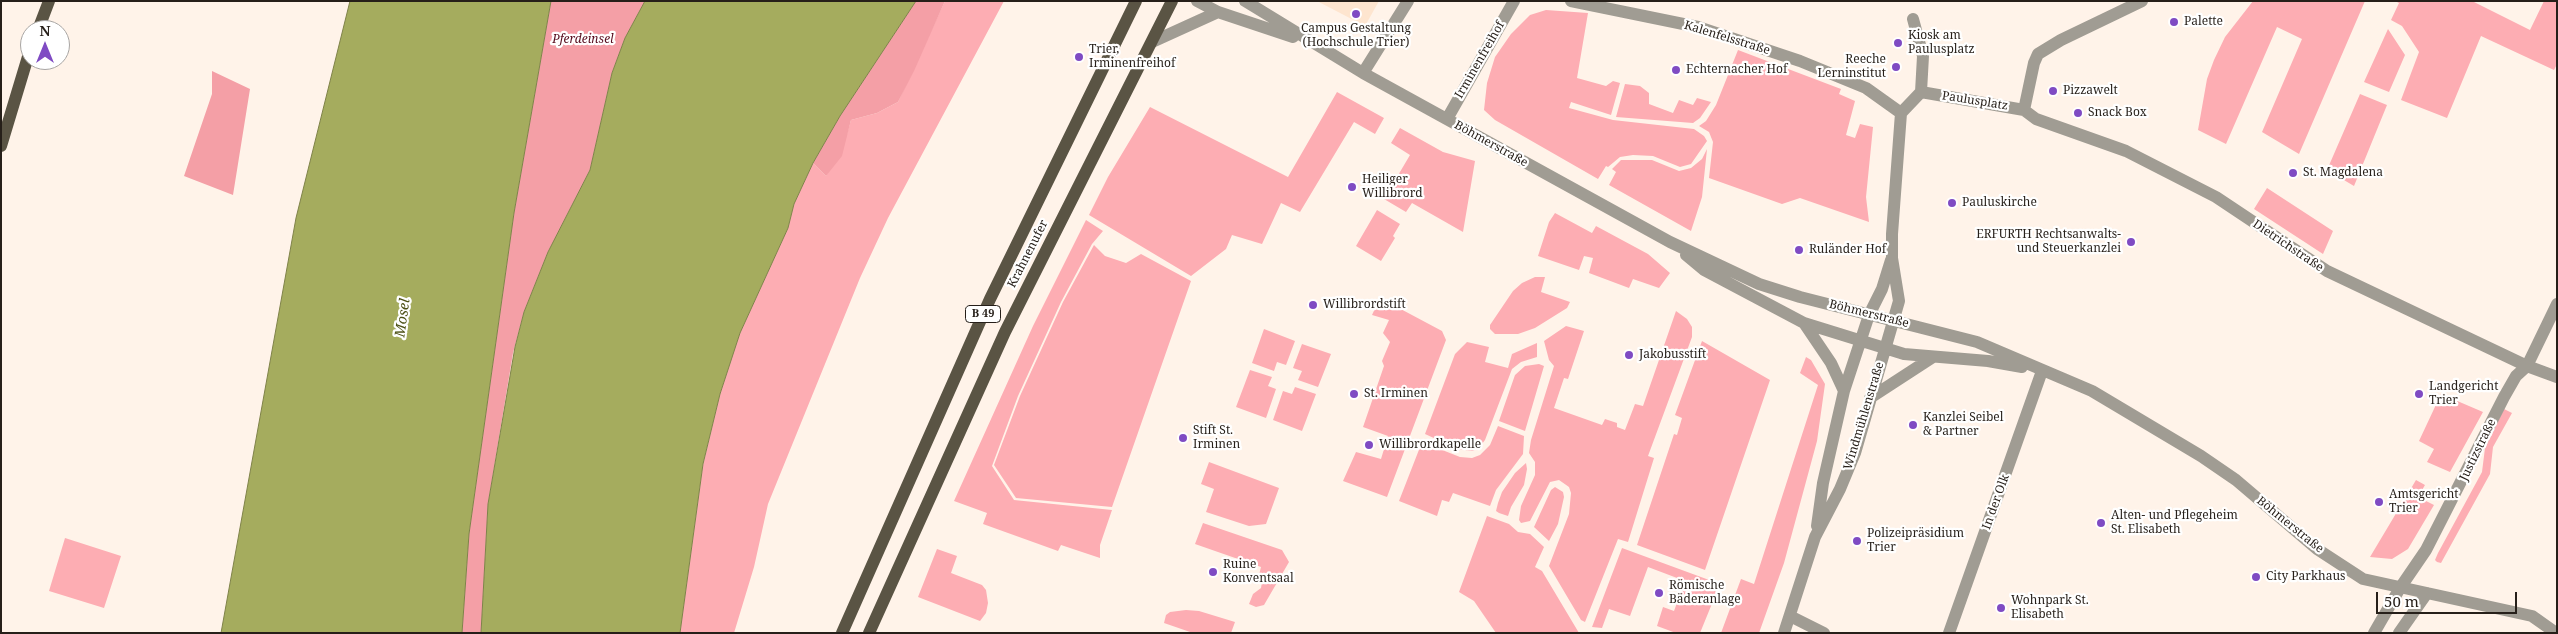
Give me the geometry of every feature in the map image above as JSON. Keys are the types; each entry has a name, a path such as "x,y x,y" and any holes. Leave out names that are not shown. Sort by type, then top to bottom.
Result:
{"main road":[{"path":"42,20 49,1"},
{"name":"Krahnenufer","path":"842,633 990,298 1136,1"},
{"name":"Krahnenufer","path":"869,633 1004,332 1172,1"},
{"path":"1,146 24,70"}],"street":[{"name":"Böhmerstraße","path":"1197,1 1218,12 1314,44"},
{"name":"Böhmerstraße","path":"1244,1 1363,73 1670,242 1758,284 1869,315 1977,342 2092,392 2202,456 2236,480 2317,549 2363,580 2532,616 2556,633"},
{"path":"1363,73 1408,1"},
{"name":"Irminenfreihof","path":"1447,119 1514,1"},
{"name":"Kalenfelsstraße","path":"1570,1 1698,27 1800,61 1866,88 1901,113"},
{"name":"Paulusplatz","path":"1921,92 2024,110 2034,63 2038,54 2044,49 2142,1"},
{"path":"1152,42 1218,12"},
{"path":"1892,258 1895,175 1901,113 1921,92 1923,56 1913,19"},
{"name":"Dietrichstraße","path":"2024,110 2036,119 2126,150 2172,173 2216,197 2311,263 2527,366 2557,377"},
{"name":"Böhmerstraße","path":"1670,242 1704,270 1804,324 1904,354 1988,361 2042,371"},
{"name":"Windmühlenstraße","path":"1784,633 1815,537 1823,483 1844,391 1869,315 1880,294 1892,258"},
{"name":"Windmühlenstraße","path":"1815,537 1840,489 1851,462 1894,321 1899,301 1892,258"},
{"name":"Justizstraße","path":"2374,633 2400,588 2426,550 2516,376 2527,366 2557,304"},
{"path":"1804,324 1831,363 1844,391"},
{"path":"1870,398 1933,356"},
{"name":"In der Olk","path":"1949,633 2042,371"},
{"path":"2399,633 2427,593"},
{"path":"1790,616 1824,633"}],"shaded area":[{"path":"945,1 1004,1 888,218 860,278 768,504 754,567 734,633 680,633 703,465 720,394 740,333 788,228 794,204 813,163 826,176 847,134 851,120 877,113 898,102"},
{"name":"Campus Gestaltung (Hochschule Trier)","path":"1317,1 1379,1 1365,26"},
{"path":"2253,1 2365,1 2299,154 2262,132 2302,39 2277,27 2226,144 2198,130 2207,79 2214,60 2225,37"},
{"path":"2395,1 2472,1 2530,30 2544,1 2557,1 2557,64 2554,70 2481,36 2447,118 2401,100 2419,52 2402,26 2391,20 2399,3"},
{"path":"1546,10 1588,13 1577,78 1606,86 1613,81 1620,83 1611,115 1571,102 1569,108 1613,120 1694,129 1704,136 1707,141 1691,164 1680,167 1653,156 1633,155 1620,157 1608,167 1606,166 1598,179 1495,120 1484,110 1487,83 1495,57 1511,34 1530,15"},
{"path":"2388,29 2405,55 2389,92 2364,82"},
{"path":"1738,50 1841,89 1839,94 1855,101 1846,135 1855,138 1860,124 1873,127 1866,197 1869,222 1800,198 1782,204 1709,178 1713,142 1709,132 1699,126 1706,121 1716,105"},
{"path":"1625,84 1640,86 1649,93 1649,104 1673,113 1679,100 1693,105 1697,98 1711,102 1700,118 1693,123 1616,117"},
{"path":"1337,92 1384,118 1375,134 1354,122 1300,212 1281,203 1262,244 1232,235 1226,249 1191,276 1089,215 1108,177 1150,107 1288,177"},
{"path":"2360,94 2387,105 2354,186 2327,170"},
{"path":"1400,128 1443,152 1475,161 1463,232 1412,203 1406,212 1384,199 1410,155 1391,143"},
{"path":"1707,149 1702,197 1691,231 1609,185 1616,172 1612,169 1621,160 1652,160 1679,171 1691,168 1702,159"},
{"path":"2267,188 2333,231 2323,254 2254,209"},
{"path":"1377,210 1400,224 1393,236 1395,238 1381,261 1356,246"},
{"path":"1555,213 1592,233 1596,226 1648,254 1670,273 1659,288 1633,279 1629,288 1589,273 1593,258 1584,256 1579,270 1538,256 1549,222"},
{"path":"1086,220 1103,231 1092,244 1061,302 1018,396 992,466 1014,500 1112,510 1100,545 1100,558 1061,545 1058,551 983,524 987,513 954,501 1033,326"},
{"path":"1094,245 1105,256 1126,263 1141,254 1191,281 1112,507 1016,498 994,465 1020,396 1063,302"},
{"path":"1535,277 1545,277 1541,292 1570,302 1567,308 1535,328 1518,334 1495,334 1490,329 1490,325 1513,291 1522,283"},
{"path":"1380,298 1442,331 1446,340 1387,497 1343,481 1356,452 1381,459 1388,436 1363,427 1384,366 1382,361 1390,342 1383,333 1389,320 1372,315"},
{"path":"1676,311 1687,319 1692,327 1692,337 1648,456 1654,458 1628,542 1618,539 1585,622 1581,620 1549,566 1569,514 1571,493 1569,487 1559,480 1550,482 1530,521 1521,523 1519,520 1521,506 1535,475 1535,462 1529,453 1531,440 1554,366 1549,360 1544,341 1566,326 1584,331 1568,379 1564,378 1554,408 1602,425 1605,419 1617,423 1617,427 1625,430 1635,404 1643,406"},
{"path":"1264,329 1295,341 1286,365 1277,362 1274,371 1252,363"},
{"path":"1702,341 1770,380 1705,570 1637,545 1674,434 1677,435 1682,418 1675,415"},
{"path":"1467,342 1489,347 1485,362 1508,368 1512,354 1537,343 1537,357 1521,362 1512,369 1485,440 1478,449 1472,451 1458,449 1425,434 1455,354"},
{"path":"1302,344 1331,354 1318,387 1298,380 1302,371 1293,368"},
{"path":"1806,357 1811,360 1825,384 1817,441 1784,563 1759,633 1721,633 1741,579 1754,584 1818,385 1800,373"},
{"path":"1539,364 1544,366 1525,431 1499,421 1515,375 1525,366"},
{"path":"1250,370 1272,377 1268,386 1276,389 1266,418 1236,407"},
{"path":"1295,387 1316,394 1302,431 1273,420 1283,391 1292,394"},
{"path":"2441,394 2483,412 2450,472 2427,462 2434,449 2419,441"},
{"path":"2504,409 2512,413 2493,447 2490,474 2441,563 2437,562 2435,560 2438,553 2482,472 2485,448"},
{"path":"1498,426 1524,436 1523,454 1496,490 1490,506 1453,493 1449,502 1442,500 1437,516 1399,501 1422,442 1460,457 1472,458 1480,455 1490,445"},
{"path":"1209,462 1279,488 1266,524 1249,526 1206,512 1214,489 1201,484"},
{"path":"1526,463 1527,469 1524,485 1508,516 1499,513 1496,511 1502,492 1515,473"},
{"path":"2416,480 2425,485 2418,497 2434,505 2408,549 2392,559 2370,557"},
{"path":"1555,487 1563,492 1564,497 1558,524 1549,541 1534,527 1551,490"},
{"path":"1487,516 1509,524 1518,532 1530,534 1544,547 1535,567 1542,571 1579,633 1496,633 1474,601 1459,592"},
{"path":"1203,523 1282,550 1289,562 1264,605 1256,607 1249,604 1253,594 1261,588 1262,582 1259,575 1261,567 1195,544"},
{"path":"65,538 121,556 104,608 49,591"},
{"path":"1622,548 1720,584 1700,633 1676,633 1657,626 1663,607 1674,611 1685,581 1648,567 1630,616 1609,609 1602,628 1592,627"},
{"path":"937,549 957,556 951,573 982,585 986,590 988,603 986,613 980,621 918,597"},
{"path":"1199,611 1235,622 1231,633 1193,633 1164,623 1166,615 1170,612"}],"green space":[{"name":"Pferdeinsel","path":"551,1 645,1 625,38 612,73 590,170 548,252 524,312 513,353 488,504 481,633 462,633 469,534 514,213"},
{"path":"916,1 945,1 914,71 898,102 877,113 851,120 842,156 826,176 813,163 840,116"},
{"path":"212,71 250,89 233,195 184,176 212,94"}],"water":[{"name":"Mosel","path":"350,1 551,1 514,213 469,534 462,633 221,633 296,218"},
{"path":"645,1 916,1 840,116 813,163 794,204 788,228 740,333 720,394 703,464 680,633 481,633 488,504 515,347 524,312 548,252 590,170 612,73 625,38"}],"place":[{"name":"Campus Gestaltung (Hochschule Trier)","path":"1356,14"},
{"name":"Palette","path":"2174,22"},
{"name":"Kiosk am Paulusplatz","path":"1898,43"},
{"name":"Trier, Irminenfreihof","path":"1079,57"},
{"name":"Reeche Lerninstitut","path":"1896,67"},
{"name":"Echternacher Hof","path":"1676,70"},
{"name":"Pizzawelt","path":"2053,91"},
{"name":"Snack Box","path":"2078,113"},
{"name":"St. Magdalena","path":"2293,173"},
{"name":"Heiliger Willibrord","path":"1352,187"},
{"name":"Pauluskirche","path":"1952,203"},
{"name":"ERFURTH Rechtsanwalts- und Steuerkanzlei","path":"2131,242"},
{"name":"Ruländer Hof","path":"1799,250"},
{"name":"Willibrordstift","path":"1313,305"},
{"name":"Jakobusstift","path":"1629,355"},
{"name":"St. Irminen","path":"1354,394"},
{"name":"Landgericht Trier","path":"2419,394"},
{"name":"Kanzlei Seibel & Partner","path":"1913,425"},
{"name":"Stift St. Irminen","path":"1183,438"},
{"name":"Willibrordkapelle","path":"1369,445"},
{"name":"Amtsgericht Trier","path":"2379,502"},
{"name":"Alten- und Pflegeheim St. Elisabeth","path":"2101,523"},
{"name":"Polizeipräsidium Trier","path":"1857,541"},
{"name":"Ruine Konventsaal","path":"1213,572"},
{"name":"City Parkhaus","path":"2256,577"},
{"name":"Römische Bäderanlage","path":"1659,593"},
{"name":"Wohnpark St. Elisabeth","path":"2001,608"}]}
